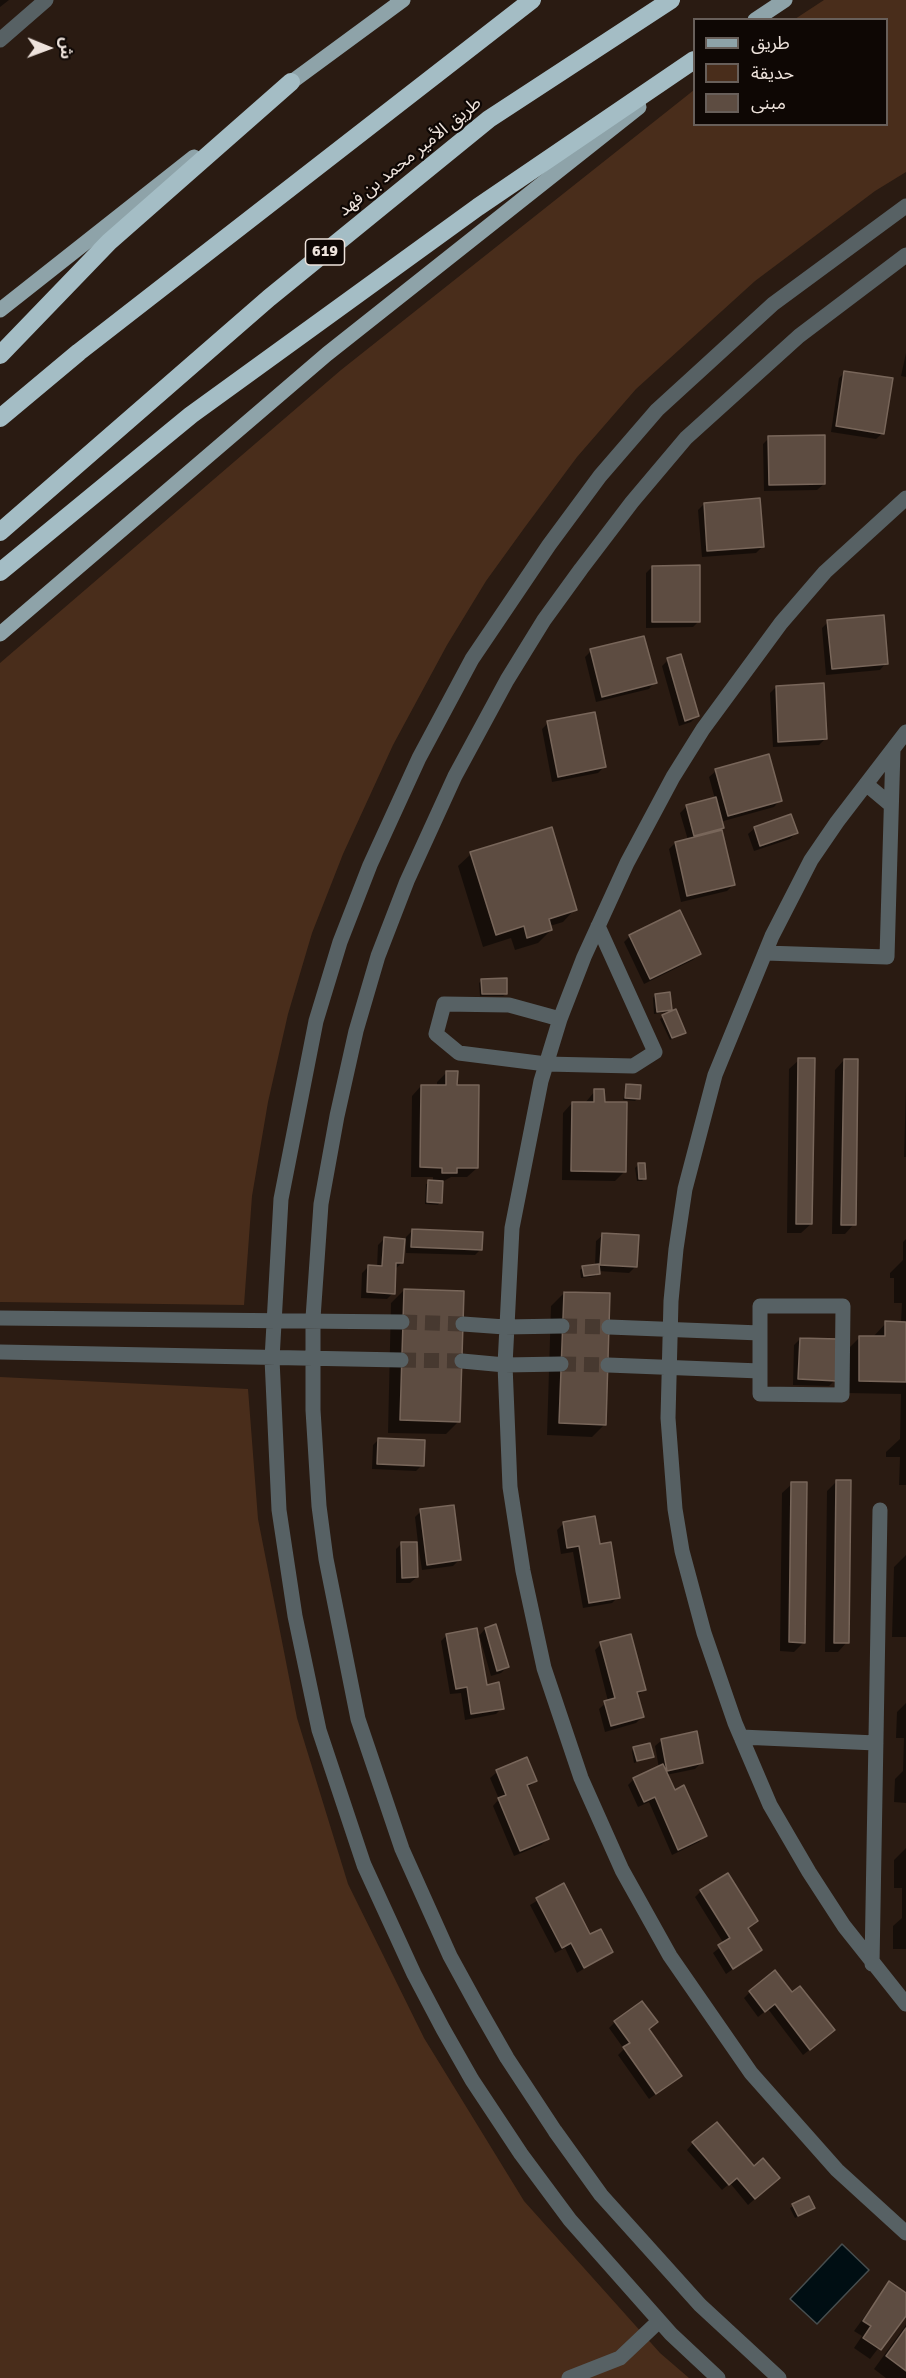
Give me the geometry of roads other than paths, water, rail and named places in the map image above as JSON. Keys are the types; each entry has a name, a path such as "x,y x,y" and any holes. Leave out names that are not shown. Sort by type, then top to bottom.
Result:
{"highway":[{"path":"0,418 79,352 532,0"},
{"name":"طريق الأمير محمد بن فهد","path":"0,532 269,298 489,119 671,0"},
{"path":"0,572 190,416 478,207 693,62"},
{"path":"0,355 109,242 291,82"}],"main road":[{"path":"0,310 57,262 291,82 403,0"},
{"path":"758,18 784,0"},
{"path":"0,634 327,354 693,62"}],"street":[{"path":"0,40 46,0"},
{"path":"718,2378 659,2321 570,2220 472,2080 414,1974 364,1865 319,1730 295,1616 279,1510 272,1322 281,1199 316,1021 336,954 370,865 414,769 472,659 549,544 600,476 657,410 773,304 906,206"},
{"path":"779,2378 700,2305 601,2195 507,2058 450,1956 402,1850 358,1719 335,1608 319,1506 313,1323 321,1204 356,1032 372,978 407,881 455,776 507,680 544,620 589,559 632,502 686,438 799,336 906,255"},
{"path":"906,498 825,572 781,623 736,684 673,777 627,863 560,1019 546,1064 525,1154 512,1228 505,1327 512,1498 543,1668 581,1778 622,1870 670,1956 751,2073 837,2170 906,2233"},
{"path":"906,732 811,860 765,953 715,1075 685,1189 676,1249 669,1369 672,1473 682,1551 704,1633 741,1737 771,1805 790,1839 844,1926 906,2004"},
{"path":"765,953 887,957 893,749"},
{"path":"866,784 891,805"},
{"path":"560,1019 509,1005 444,1004 436,1034 459,1053 546,1064 633,1065 655,1052 598,926"},
{"path":"760,1306 843,1306 842,1395 760,1394 760,1333 760,1306"},
{"path":"0,1318 313,1323 402,1322"},
{"path":"463,1324 505,1327 562,1326"},
{"path":"609,1328 760,1333"},
{"path":"0,1352 402,1360"},
{"path":"462,1361 505,1365 561,1364"},
{"path":"608,1365 760,1371"},
{"path":"872,1964 880,1510"},
{"path":"741,1737 876,1743"},
{"path":"570,2378 620,2358 659,2321"}],"tunnel":[{"path":"402,1322 463,1324"},
{"path":"562,1326 609,1327"},
{"path":"401,1360 462,1361"},
{"path":"561,1364 608,1365"}]}
